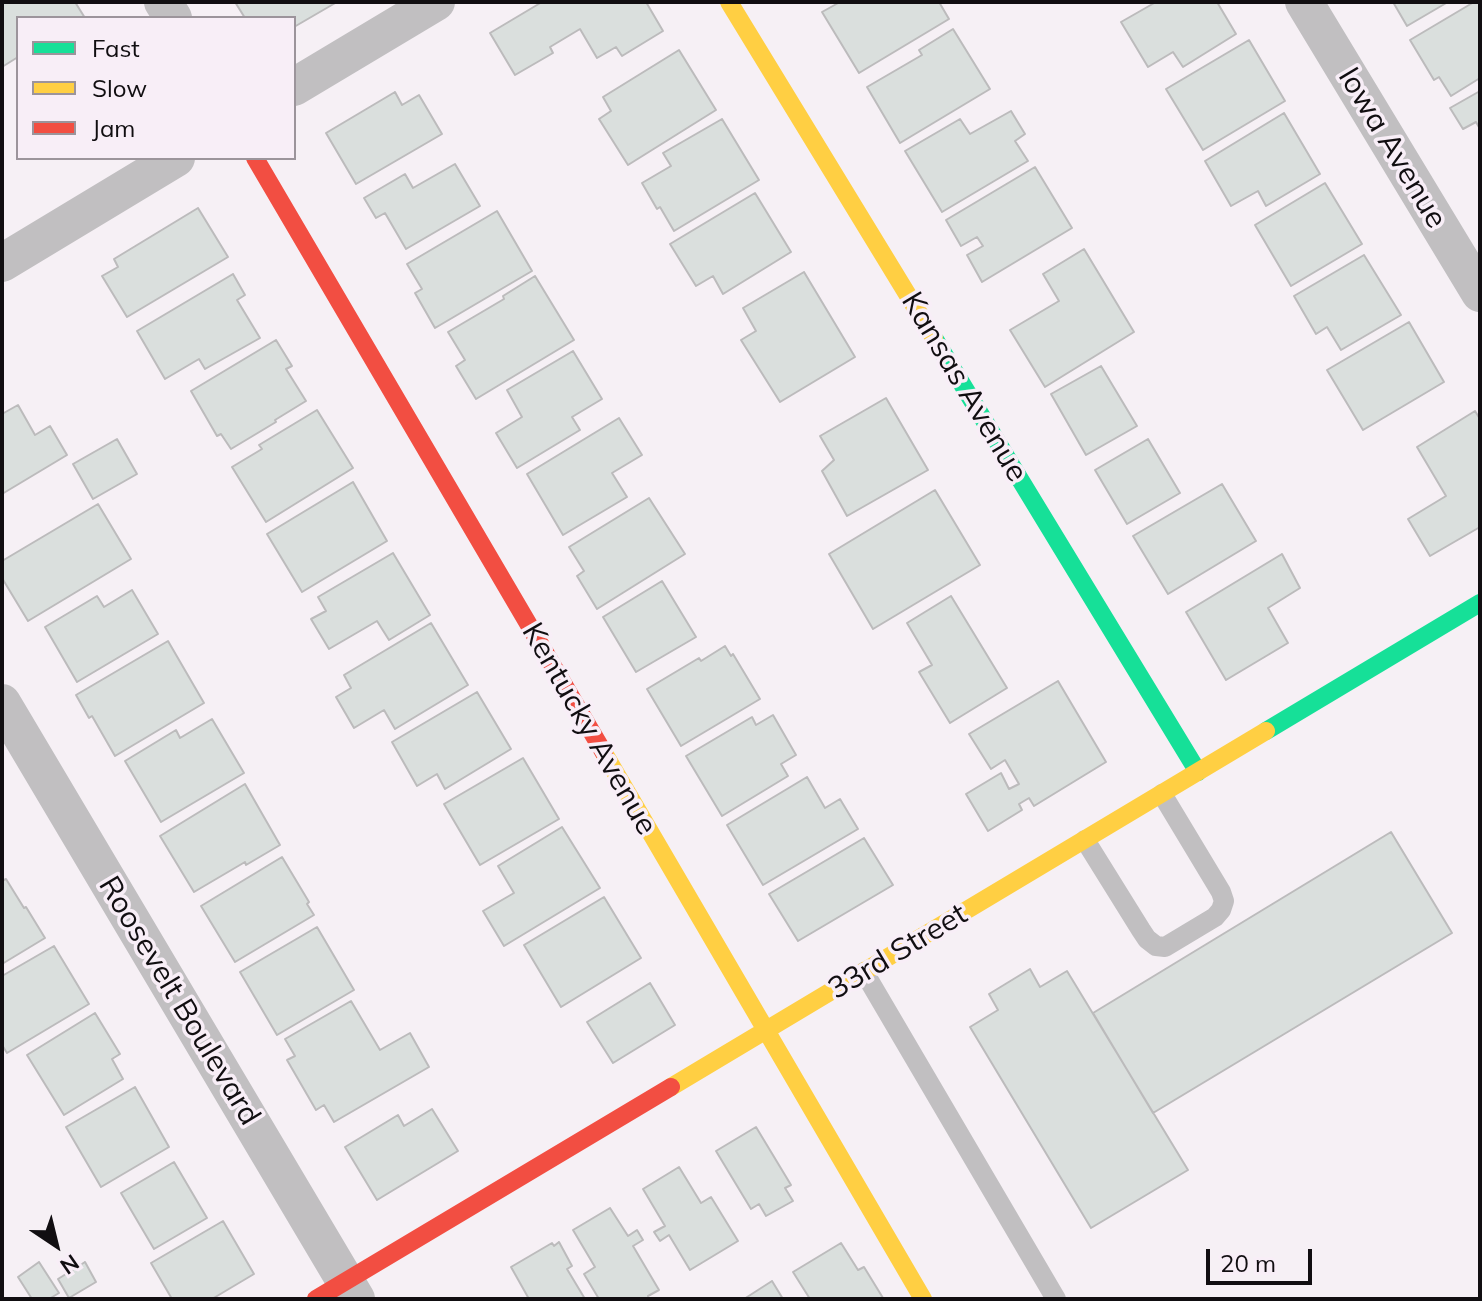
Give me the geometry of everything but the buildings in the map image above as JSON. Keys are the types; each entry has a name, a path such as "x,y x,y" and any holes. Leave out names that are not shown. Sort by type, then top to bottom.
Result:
{"street":[{"path":"296,86 436,2"},
{"name":"Kansas Avenue","path":"729,2 1198,772"},
{"name":"Iowa Avenue","path":"1304,2 1480,293"},
{"path":"2,263 173,160"},
{"name":"Kentucky Avenue","path":"256,160 923,1299"},
{"name":"33rd Street","path":"339,1293 766,1031 1480,603"},
{"name":"Roosevelt Boulevard","path":"2,703 339,1293"}],"lane":[{"path":"1085,840 1141,930 1156,946 1165,947 1215,917 1224,901 1162,794"},
{"path":"864,972 1056,1299"}],"traffic: fast":[{"path":"934,338 1198,772"},
{"path":"1266,731 1480,603"}],"traffic: slow":[{"path":"729,2 934,338"},
{"path":"671,1087 1266,731"},
{"path":"604,753 923,1299"}],"traffic: jam":[{"path":"256,160 604,753"},
{"path":"316,1299 671,1087"}]}
